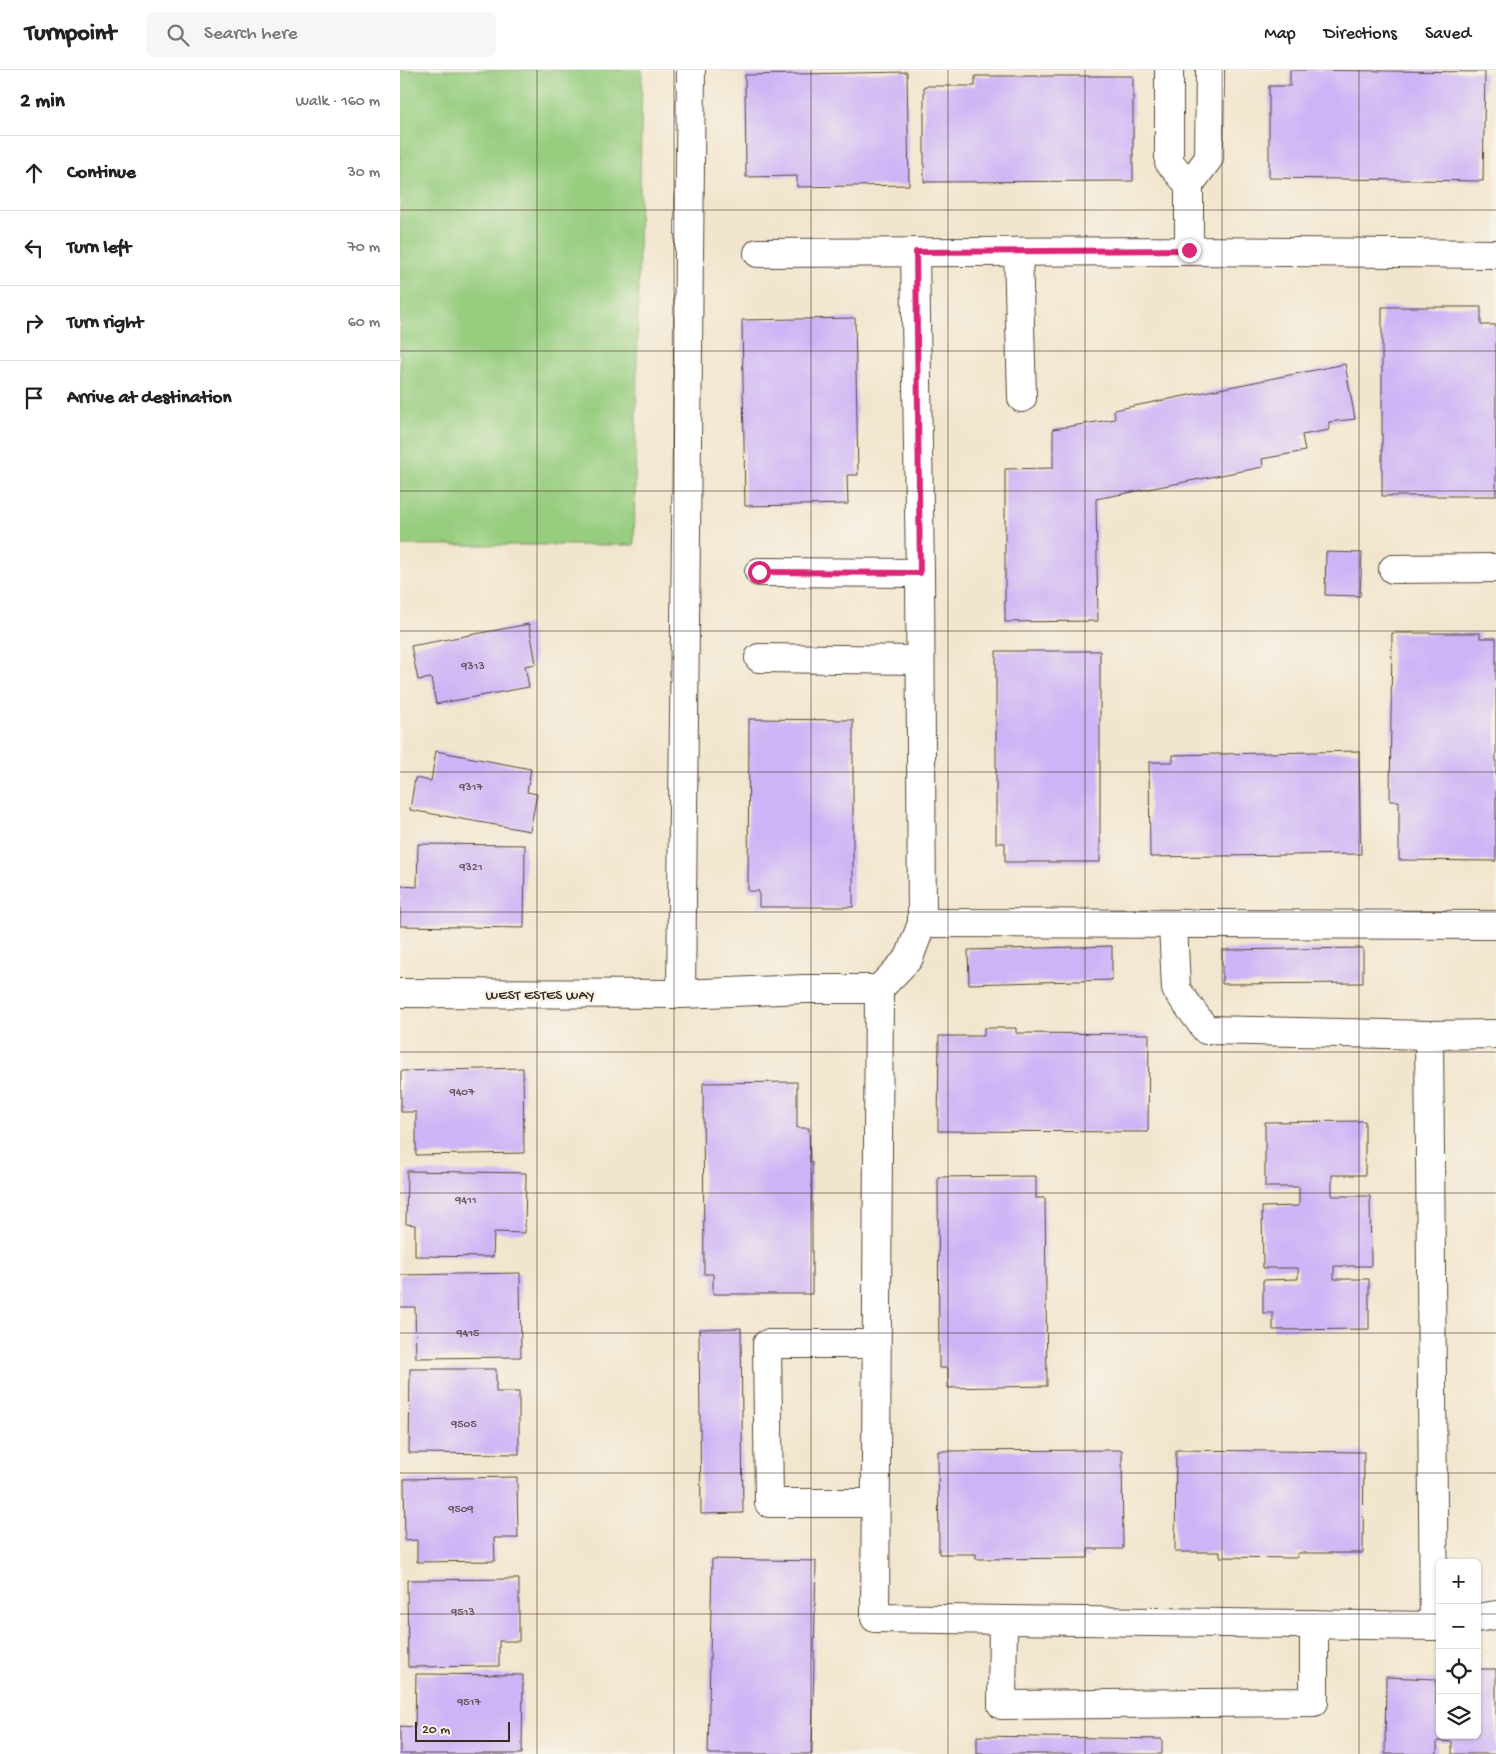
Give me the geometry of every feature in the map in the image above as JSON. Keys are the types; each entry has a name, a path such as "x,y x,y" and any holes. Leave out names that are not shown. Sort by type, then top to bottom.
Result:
{"street":[{"path":"681,994 691,70"},
{"path":"1169,70 1168,162 1189,185"},
{"path":"1189,250 1189,185 1209,158 1210,70"},
{"path":"758,253 1189,250 1496,254"},
{"path":"916,252 922,923 909,958 879,990 874,1618 1436,1625"},
{"path":"1018,252 1022,398"},
{"path":"1393,569 1496,568"},
{"path":"759,572 920,573"},
{"path":"759,658 920,660"},
{"path":"922,923 1496,925"},
{"path":"1172,924 1176,990 1206,1030 1429,1035 1496,1034"},
{"name":"WEST ESTES WAY","path":"400,993 681,994 804,990 879,990"},
{"path":"1429,1035 1437,1604"},
{"path":"875,1502 769,1502 767,1344 876,1344"},
{"path":"1481,1617 1496,1615"},
{"path":"1003,1620 1002,1705 1314,1702 1314,1624"}],"green space":[{"path":"400,70 642,70 634,545 400,545"}],"building":[{"path":"1290,70 1485,72 1483,181 1269,178 1269,86 1290,86"},
{"path":"907,72 909,185 797,187 797,176 746,177 745,75"},
{"path":"975,76 1133,76 1133,181 924,182 924,86 975,86"},
{"path":"1382,307 1481,307 1481,325 1496,325 1496,496 1382,496"},
{"path":"855,318 858,475 847,475 848,504 745,506 742,320"},
{"path":"1345,364 1355,419 1329,422 1329,430 1302,435 1305,451 1262,459 1263,467 1096,499 1098,621 1005,622 1005,469 1053,468 1053,429 1115,419 1114,410"},
{"path":"1326,552 1362,553 1360,596 1325,595"},
{"path":"529,624 536,664 525,666 529,687 436,704 431,678 418,680 411,646"},
{"path":"1392,633 1480,633 1480,638 1496,638 1496,861 1399,860 1399,801 1390,801"},
{"path":"996,651 1100,651 1100,862 1005,862 1005,843 996,843"},
{"path":"749,719 853,720 853,907 759,907 759,891 748,891"},
{"path":"436,751 531,769 527,792 537,794 530,831 410,810 415,778 431,781"},
{"path":"1359,751 1361,854 1150,857 1149,762 1173,762 1173,755"},
{"path":"418,844 525,845 524,928 400,926 400,886 417,887"},
{"path":"1112,946 1112,980 969,984 968,950"},
{"path":"1363,948 1363,983 1222,984 1222,950"},
{"path":"984,1028 1016,1028 1016,1033 1149,1034 1148,1132 938,1131 939,1036 984,1036"},
{"path":"523,1068 524,1153 416,1155 416,1112 401,1112 401,1071"},
{"path":"797,1082 797,1128 809,1128 810,1162 812,1162 812,1294 713,1294 713,1274 704,1274 703,1083"},
{"path":"1365,1121 1365,1175 1332,1175 1332,1196 1370,1196 1371,1266 1334,1266 1334,1279 1369,1279 1369,1329 1273,1330 1273,1313 1263,1313 1263,1280 1298,1279 1298,1268 1263,1268 1262,1207 1299,1206 1299,1187 1265,1187 1265,1122"},
{"path":"407,1171 526,1173 525,1233 494,1232 493,1257 415,1256 415,1225 406,1224"},
{"path":"1036,1176 1036,1198 1045,1198 1047,1386 948,1388 948,1368 939,1368 938,1177"},
{"path":"520,1273 521,1357 416,1358 415,1307 400,1307 400,1275"},
{"path":"741,1328 743,1513 701,1514 699,1329"},
{"path":"410,1369 496,1369 496,1392 519,1392 519,1454 409,1453"},
{"path":"1122,1450 1123,1549 1088,1549 1088,1558 976,1559 976,1554 939,1554 938,1451"},
{"path":"1176,1450 1364,1452 1363,1553 1297,1553 1297,1558 1220,1557 1220,1552 1175,1552"},
{"path":"517,1477 518,1538 494,1538 495,1561 417,1562 417,1540 405,1541 404,1479"},
{"path":"712,1559 816,1561 812,1754 708,1754"},
{"path":"519,1579 519,1641 499,1641 499,1666 408,1667 407,1580"},
{"path":"1481,1669 1496,1669 1496,1754 1452,1754 1452,1742 1437,1741 1437,1754 1385,1754 1386,1677 1436,1679 1436,1739 1481,1739"},
{"path":"416,1674 523,1675 522,1754 400,1754 400,1726 415,1727"},
{"path":"977,1736 1162,1739 1162,1754 977,1754"}],"route":[{"path":"759,572 920,573 916,252 1189,250"}]}
